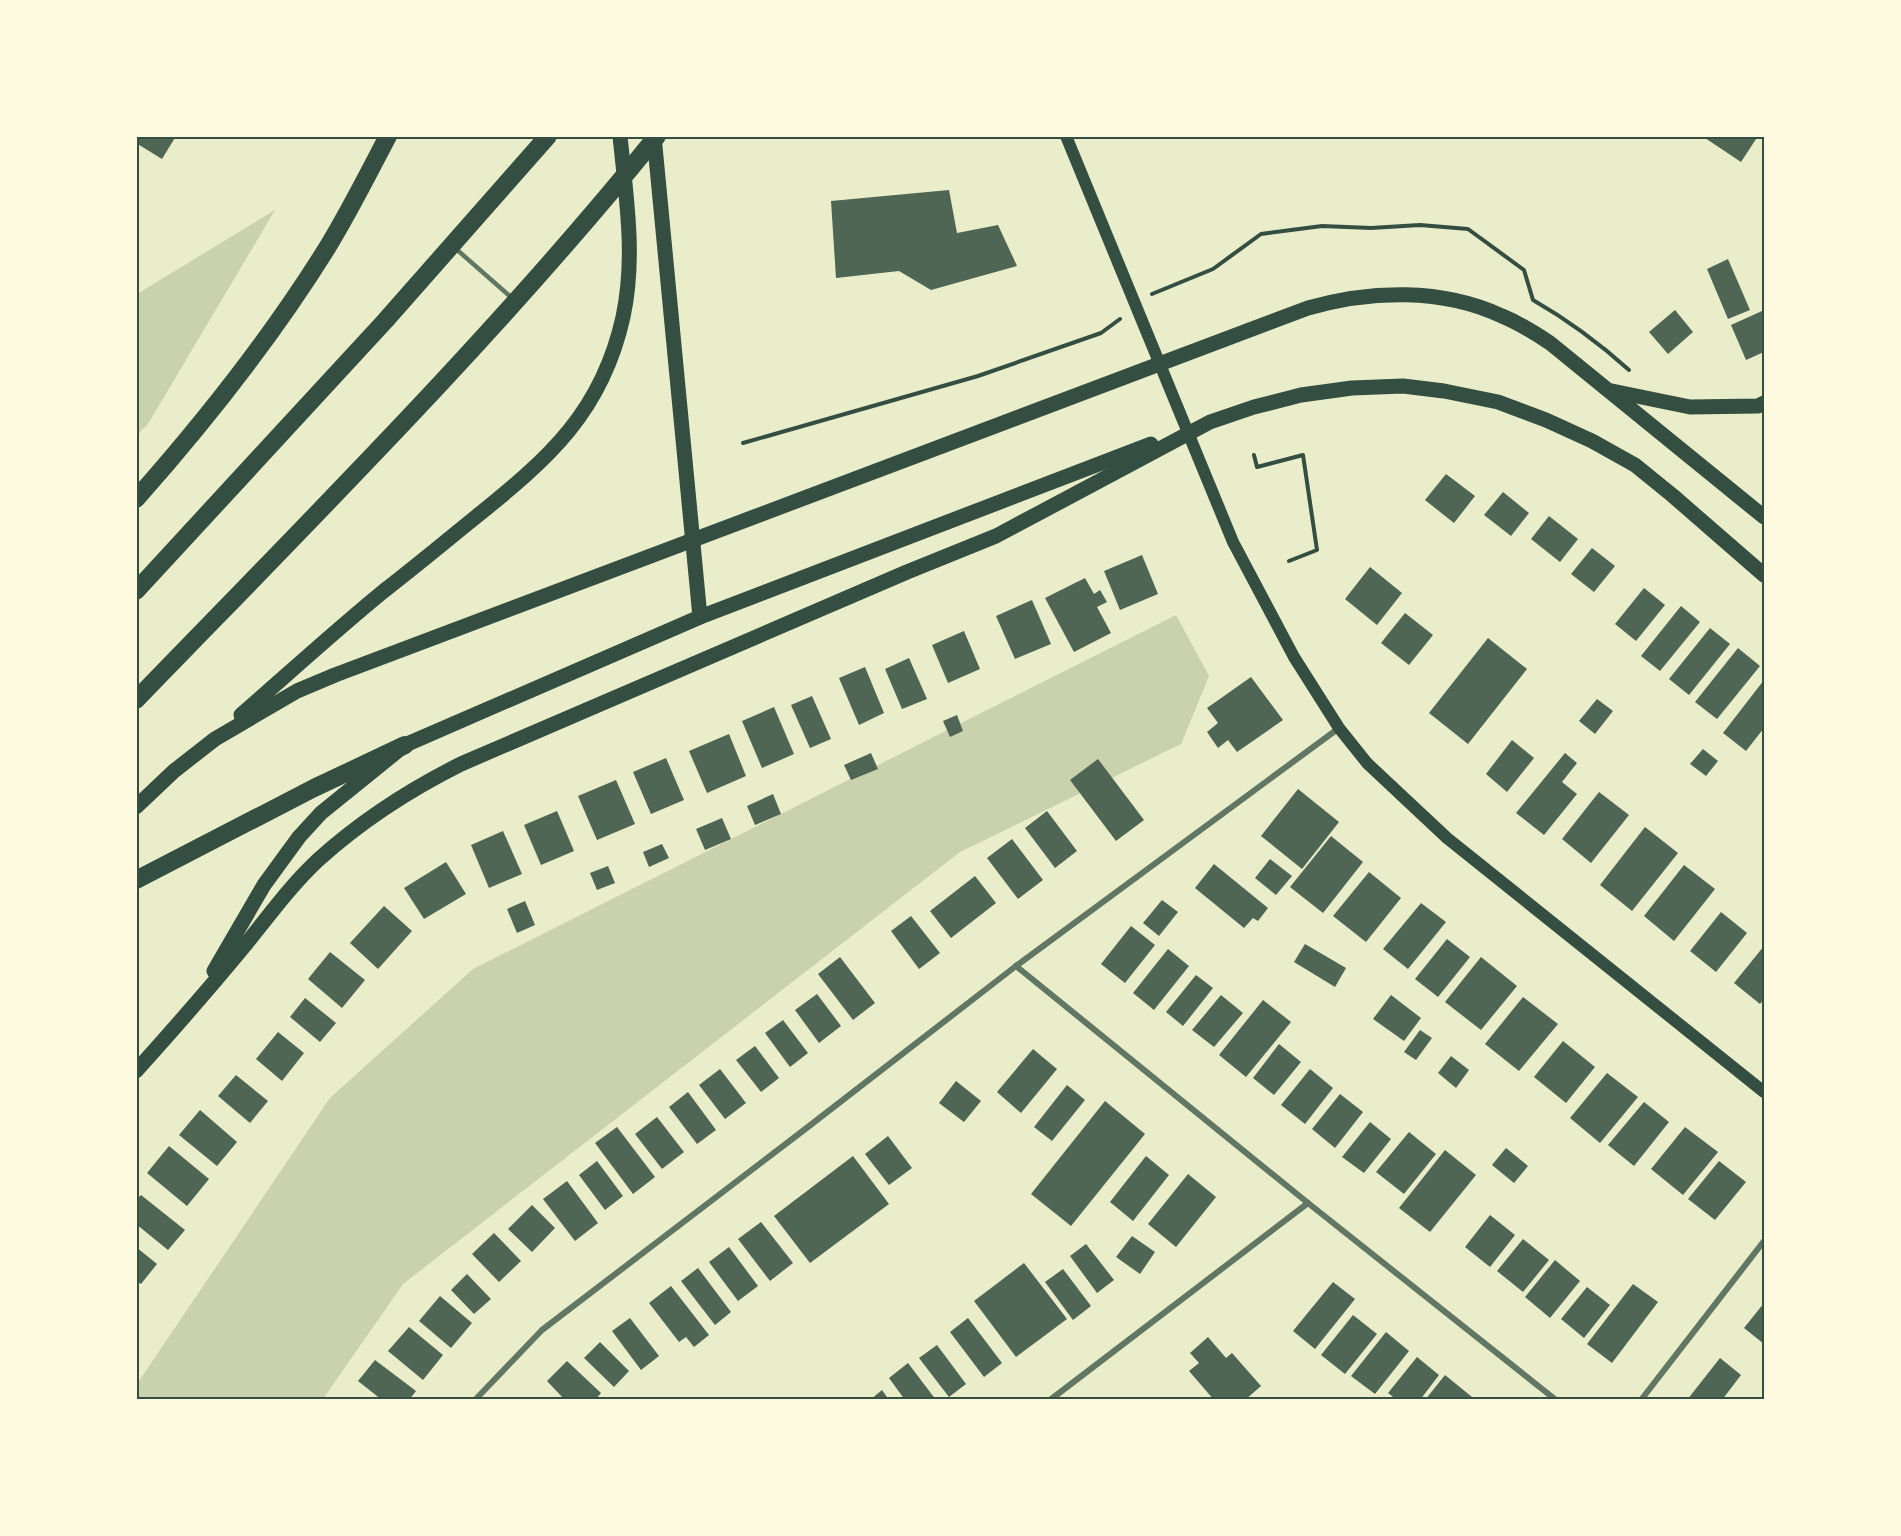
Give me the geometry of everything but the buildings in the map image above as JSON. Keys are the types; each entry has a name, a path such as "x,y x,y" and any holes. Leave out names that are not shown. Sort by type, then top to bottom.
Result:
{"highway":[{"path":"136,499 215,407 292,302 333,238 388,136"},
{"path":"136,591 453,246 548,136"},
{"path":"136,700 359,470 516,302 606,199 656,136"},
{"path":"136,880 314,788 405,745"}],"main road":[{"path":"136,807 174,771 214,739 346,622 531,471 568,433 607,368 623,317 628,289 631,262 630,234 620,136"},
{"path":"656,136 700,616"},
{"path":"1067,139 1233,542 1294,657 1339,728 1367,764 1447,838 1764,1092"},
{"path":"214,739 297,691 353,668 1334,300 1372,296 1421,296 1450,299 1501,315 1526,327 1550,343 1764,517"},
{"path":"190,1011 264,885 299,837 321,813 405,745 700,616 1254,407 1301,395 1352,388 1403,387 1444,391 1498,402 1592,441 1635,465 1764,575"},
{"path":"1609,391 1690,407 1758,406 1764,403"},
{"path":"136,1071 190,1011 292,887 317,861 373,815 402,796 461,764 996,536 1210,422"}],"street":[{"path":"475,1400 542,1330 1016,966 1339,728"},
{"path":"1016,966 1308,1203 1556,1400"},
{"path":"1050,1400 1308,1203"},
{"path":"1641,1400 1764,1241"}],"lane":[{"path":"453,246 516,302"}],"path":[{"path":"1146,298 1154,291 1213,269 1262,234 1322,226 1371,228 1419,225 1468,229 1524,270 1533,300 1599,343 1636,376"},
{"path":"743,443 988,372 1101,333 1128,312"},
{"path":"1254,455 1257,467 1303,455 1317,550 1289,561"}],"green space":[{"path":"275,210 148,424 137,435 137,294"},
{"path":"1176,615 1209,676 1181,744 960,852 403,1284 323,1399 137,1400 137,1384 330,1098 473,969"}]}
